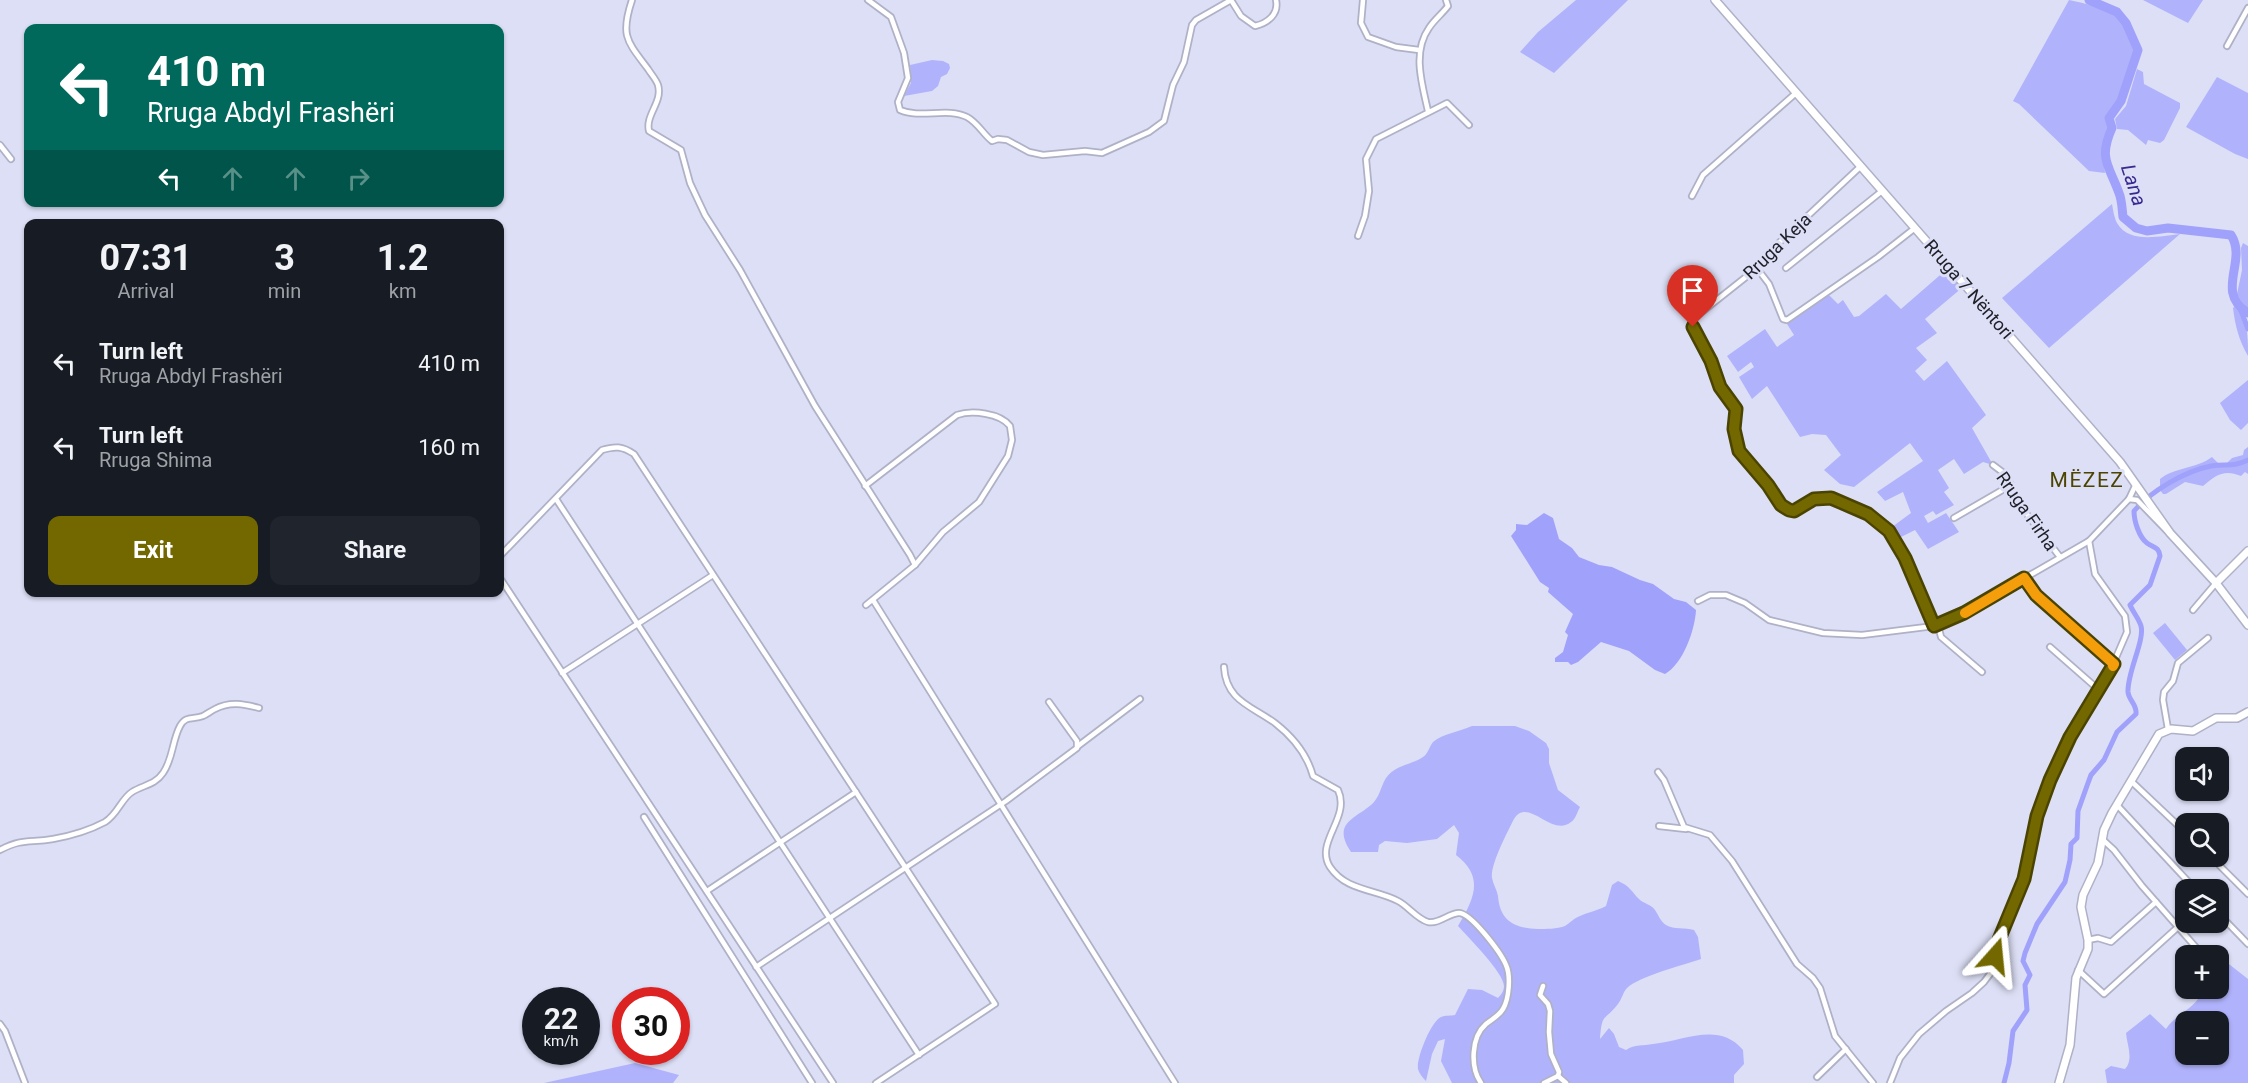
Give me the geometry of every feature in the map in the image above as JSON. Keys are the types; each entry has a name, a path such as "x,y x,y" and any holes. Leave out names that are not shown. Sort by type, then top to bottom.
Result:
{"main road":[{"name":"Rruga 7 Nëntori","path":"1715,0 2120,462 2136,484 2147,506 2216,583 2248,625"},
{"path":"2216,583 2248,551"},
{"path":"2059,1083 2070,1045 2074,990 2078,970 2086,954 2088,940 2082,900 2100,857 2102,839 2108,821 2156,738 2168,729 2193,731 2216,718 2237,718 2248,712"}],"street":[{"path":"632,0 626,22 627,36 634,52 654,77 658,91 648,125 649,131 681,150 690,183 705,215 740,270 816,406 915,565"},
{"path":"867,0 891,17 904,53 908,78 898,102 900,110 918,115 959,114 974,122 992,141 1007,140 1029,152 1043,154 1085,151 1102,153 1159,126 1164,122 1173,85 1184,62 1189,32 1196,20 1231,0 1245,20 1255,27 1275,13 1276,0"},
{"path":"1363,0 1361,23 1368,37 1396,47 1419,50"},
{"path":"1428,111 1421,81 1419,50 1428,29 1448,6 1446,0"},
{"path":"2227,46 2248,8"},
{"path":"1692,196 1703,175 1796,93"},
{"path":"1358,236 1365,216 1369,191 1366,159 1376,139 1448,103 1469,124"},
{"path":"0,145 11,159"},
{"name":"Rruga Keja","path":"1861,166 1756,267 1691,322 1711,361 1720,387 1736,409 1734,429 1739,451 1768,485 1781,505 1794,511 1814,499 1831,498 1854,507 1884,525 1896,540 1936,626"},
{"path":"1786,268 1882,191"},
{"path":"1756,267 1769,284 1783,319 1787,320 1878,257 1915,228"},
{"path":"865,486 957,415 964,413 987,415 1003,420 1010,426 1011,448 1002,468 979,502 943,532 915,565 866,605"},
{"path":"504,552 602,450 613,447 624,448 634,454 995,1004 876,1083"},
{"name":"Rruga Firha","path":"1993,465 2005,474 2026,513 2060,557"},
{"path":"1698,601 1710,595 1726,595 1745,603 1769,620 1823,633 1862,635 1936,626 1964,613 2089,541 2129,499 2136,484"},
{"path":"1954,518 2011,485"},
{"path":"556,498 919,1055"},
{"path":"2129,499 2141,498"},
{"path":"1890,1083 1900,1058 1919,1034 1972,993 1990,974 1998,942 2024,879 2037,816 2050,780 2070,737 2114,664 2127,632 2128,625 2125,616 2095,574 2089,541"},
{"path":"562,673 713,575"},
{"path":"2024,578 2036,595 2114,664"},
{"path":"2193,610 2216,583"},
{"path":"504,584 833,1083"},
{"path":"873,600 1175,1083"},
{"path":"1936,626 1941,637 1982,672"},
{"path":"2168,729 2163,700 2164,692 2173,681 2181,659 2208,638"},
{"path":"2050,647 2099,690"},
{"path":"1224,667 1232,694 1276,724 1305,754 1312,776 1340,793 1342,810 1326,846 1329,865 1337,875 1357,887 1397,900 1428,922 1460,913 1466,915 1496,948 1507,966 1509,976 1503,1009 1484,1025 1474,1044 1473,1057 1481,1083"},
{"path":"756,967 1001,804 1140,699"},
{"path":"1048,702 1073,734 1078,746"},
{"path":"0,850 20,841 69,835 109,819 132,792 147,787 160,777 168,763 180,725 186,719 233,704 240,703 259,708"},
{"path":"1658,772 1664,780 1682,822 1688,829"},
{"path":"2130,781 2175,823"},
{"path":"707,891 856,792"},
{"path":"2117,805 2186,879"},
{"path":"644,817 812,1083"},
{"path":"1659,826 1688,829 1710,835 1732,861 1797,964 1813,978 1820,988 1835,1036 1873,1083"},
{"path":"2102,839 2114,850 2175,924"},
{"path":"2221,867 2248,894"},
{"path":"2088,940 2098,938 2110,942 2156,902"},
{"path":"2229,924 2248,944"},
{"path":"2078,970 2104,994 2175,930"},
{"path":"2183,933 2194,945"},
{"path":"1543,986 1540,995 1548,1004 1550,1011 1549,1040 1552,1058 1559,1072 1558,1076"},
{"path":"0,1024 5,1031 25,1083"},
{"path":"1817,1077 1846,1049"},
{"path":"1544,1083 1558,1076"},
{"path":"1558,1076 1566,1083"}],"shaded area":[{"path":"1576,0 1628,0 1554,73 1520,52 1538,32"},
{"path":"2069,0 2098,7 2115,15 2125,26 2135,49 2130,75 2107,117 2110,127 2103,153 2105,173 2089,171 2019,104 2013,101"},
{"path":"2143,0 2203,0 2188,23"},
{"path":"932,60 943,61 949,64 950,68 947,74 941,77 938,86 932,91 904,96 911,83 910,65"},
{"path":"2137,69 2143,72 2144,84 2180,103 2180,108 2164,140 2160,143 2148,140 2146,145 2128,130 2117,129 2115,119 2126,106"},
{"path":"2217,77 2248,93 2248,159 2186,127"},
{"path":"2112,204 2117,223 2129,234 2154,237 2180,234 2049,348 2002,298"},
{"path":"2243,243 2248,246 2248,309 2242,305 2237,294 2242,270 2241,248"},
{"path":"1947,269 1963,287 1925,319 1937,333 1916,348 1927,360 1915,371 1924,381 1947,361 1986,415 1972,428 1993,465 1983,462 1964,474 1954,459 1938,470 1949,488 1944,492 1954,505 1936,515 1933,511 1924,516 1928,523 1946,513 1959,532 1928,549 1915,530 1901,537 1892,527 1911,513 1903,492 1885,501 1877,492 1923,461 1910,443 1854,487 1840,484 1824,470 1841,455 1826,435 1812,434 1800,437 1767,386 1752,399 1739,377 1754,367 1751,362 1738,372 1727,356 1765,329 1777,347 1794,335 1787,324 1829,295 1838,304 1843,300 1854,317 1859,316 1886,294 1901,309"},
{"path":"2235,306 2245,322 2248,356 2236,327 2233,308"},
{"path":"2248,380 2248,423 2241,430 2230,420 2220,403"},
{"path":"2248,447 2248,474 2245,472 2241,476 2225,473 2203,486 2185,482 2166,494 2160,490 2160,479 2166,475 2212,457 2218,463 2226,464 2232,458 2243,455 2244,450"},
{"path":"1544,513 1553,518 1559,539 1572,548 1579,557 1599,565 1612,567 1653,584 1674,599 1686,602 1696,610 1687,646 1677,663 1665,674 1655,670 1629,651 1601,642 1578,662 1571,665 1568,662 1555,662 1555,658 1563,652 1568,635 1565,632 1573,614 1548,592 1549,588 1540,582 1511,536 1516,530 1516,524 1527,525"},
{"path":"2165,623 2187,650 2175,660 2153,633"},
{"path":"1472,726 1515,726 1529,731 1546,743 1549,749 1549,763 1558,790 1580,807 1573,821 1564,826 1556,825 1526,812 1520,813 1514,819 1500,848 1492,872 1499,905 1505,917 1515,925 1522,927 1559,928 1578,917 1606,906 1612,885 1618,881 1653,908 1666,925 1694,930 1698,937 1701,959 1651,975 1627,988 1618,1004 1604,1018 1600,1039 1609,1028 1619,1047 1626,1050 1636,1046 1701,1035 1723,1036 1734,1041 1743,1050 1744,1064 1734,1075 1734,1083 1452,1083 1441,1061 1445,1039 1438,1041 1432,1054 1426,1081 1421,1075 1418,1069 1419,1057 1437,1020 1443,1016 1455,1015 1468,989 1482,990 1498,998 1504,988 1492,964 1458,926 1469,907 1474,880 1465,863 1456,855 1459,833 1454,825 1437,839 1407,843 1385,841 1379,845 1378,852 1351,852 1345,842 1344,833 1349,821 1374,802 1390,774 1423,757 1437,739"},
{"path":"2229,964 2248,979 2248,1083 2107,1083 2105,1070 2111,1066 2125,1069 2128,1065 2130,1056 2126,1033 2150,1014 2166,1029 2175,1019 2175,1065 2229,1065 2229,1011 2185,1011 2198,999 2229,999"},
{"path":"626,1065 642,1065 679,1075 673,1083 544,1083"}],"waterway":[{"name":"Lana","path":"2089,0 2117,12 2126,23 2138,50 2121,101 2109,118 2112,128 2105,155 2120,196 2123,217 2136,228 2147,231 2168,228 2231,235 2236,255 2233,296 2238,305 2248,313"},
{"path":"2240,308 2248,329"},
{"path":"2004,1083 2013,1031 2027,1010 2025,985 2030,975 2023,961 2025,953 2037,924 2065,882 2071,844 2077,838 2078,811 2091,775 2104,760 2117,732 2136,714 2128,692 2128,684 2142,632 2140,623 2130,605 2150,585 2160,556 2157,549 2147,543 2139,533 2134,511 2159,489 2190,472 2211,466 2233,465 2248,460"}],"slow traffic":[{"path":"1965,613 2024,578 2036,595 2114,664 2113,666"}],"district":[{"name":"MËZEZ","path":"2087,480"}],"route":[{"path":"1693,327 1711,361 1720,387 1736,409 1734,429 1739,451 1768,485 1781,505 1794,511 1814,499 1831,498 1868,514 1884,525 1899,545 1934,626 1964,613 2024,578 2036,595 2114,664 2070,737 2050,780 2037,816 2024,879 1998,942 1995,956"}]}
